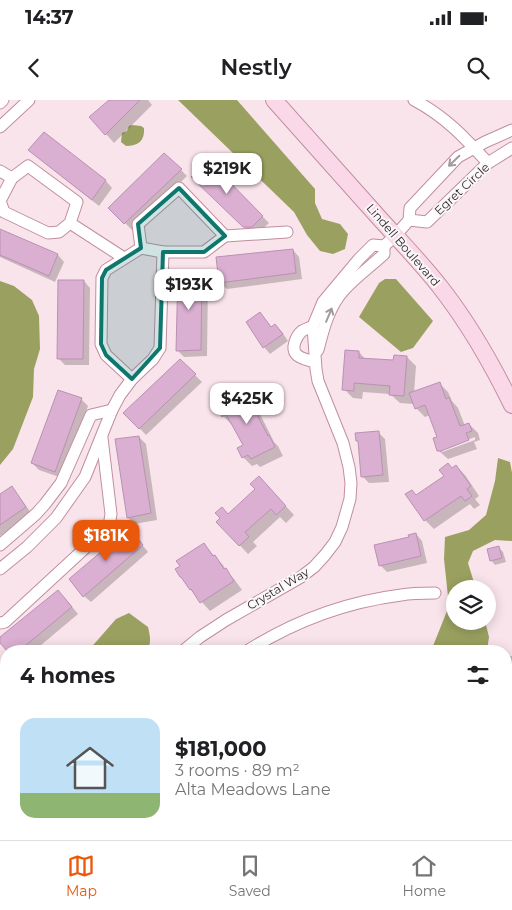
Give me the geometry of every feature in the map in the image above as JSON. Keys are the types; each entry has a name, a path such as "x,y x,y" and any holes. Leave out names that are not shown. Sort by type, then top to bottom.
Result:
{"street":[{"path":"0,127 29,100"},
{"name":"Lindell Boulevard","path":"274,100 382,221 390,241 440,287 485,353 512,405"},
{"path":"414,100 429,108 458,130 488,163"},
{"name":"Egret Circle","path":"390,241 409,220 410,208 458,157 512,130"},
{"name":"Egret Circle","path":"409,220 427,222 488,163 512,148"},
{"path":"28,166 77,202 70,223 58,232 48,233 4,212 0,201 12,178 28,166"},
{"path":"0,171 12,178"},
{"path":"142,248 138,224 180,188 225,236"},
{"path":"70,223 124,258"},
{"path":"132,379 106,355 101,344 102,278 106,270 142,248 164,252 204,252 225,236 287,232"},
{"name":"Crystal Way","path":"190,645 226,620 301,577 314,567 335,542 347,512 351,483 343,443 321,390 315,362 313,326 323,302 360,259 372,246 390,241"},
{"name":"Crystal Way","path":"315,362 324,327 333,306 343,291 384,254 390,241"},
{"path":"0,569 27,547 56,518 85,478 112,410 120,395 132,379 153,359 160,348 164,252"},
{"name":"Crystal Way","path":"313,326 301,332 296,339 294,351 296,355 315,362"},
{"path":"0,545 36,514 61,483 91,415 112,410"},
{"path":"0,624 5,622 109,526 111,514 102,436"},
{"path":"256,645 290,627 332,610 357,603 401,595 435,593"}],"highlighted area":[{"path":"179,188 225,236 204,252 163,252 160,348 132,379 106,355 101,344 102,278 106,270 141,248 138,224"}],"shaded area":[{"path":"178,100 237,100 315,189 315,203 322,219 340,224 348,234 345,249 333,254 320,251 307,235 294,212"},
{"path":"129,126 144,128 144,133 140,142 126,146 121,142 122,133 127,131"},
{"path":"385,279 396,279 433,321 413,348 401,352 359,317 379,283"},
{"path":"0,281 14,286 32,300 39,316 40,349 34,369 33,397 13,449 0,465"},
{"path":"498,458 510,462 512,473 512,541 495,540 473,551 468,563 473,580 446,580 444,559 445,537 469,530 486,515 495,481"},
{"path":"129,613 148,627 149,645 93,645 116,619"},
{"path":"446,614 446,630 487,630 489,637 488,645 433,645"}],"building":[{"path":"109,100 140,100 105,135 89,117"},
{"path":"44,132 106,180 92,200 28,150"},
{"path":"164,153 182,169 124,224 108,208"},
{"path":"208,160 263,216 252,227 243,227 191,177"},
{"path":"0,229 58,254 49,276 0,255"},
{"path":"293,249 296,273 219,283 216,257"},
{"path":"178,271 202,272 201,350 176,351"},
{"path":"58,280 84,280 83,359 57,359"},
{"path":"260,312 271,327 275,324 283,334 263,348 246,322"},
{"path":"345,350 359,351 359,358 393,360 394,355 407,356 404,396 389,395 390,386 354,383 354,391 342,390"},
{"path":"180,359 196,374 139,429 123,413"},
{"path":"440,382 446,399 449,397 460,426 469,423 472,431 466,433 469,440 437,451 433,438 437,437 425,405 415,409 409,393"},
{"path":"58,390 82,398 55,472 31,463"},
{"path":"249,390 254,401 251,403 275,447 251,459 248,455 242,458 237,448 243,445 226,414 222,417 217,406"},
{"path":"379,431 383,475 361,477 358,441 356,441 355,433"},
{"path":"139,436 151,513 127,518 115,439"},
{"path":"448,463 452,468 456,465 471,486 467,489 472,496 465,501 461,496 424,521 405,494 412,490 416,495 444,476 439,470"},
{"path":"259,476 286,506 276,515 271,509 245,532 249,537 239,546 216,522 220,518 215,513 222,507 228,514 255,489 250,484"},
{"path":"12,486 26,507 0,525 0,494"},
{"path":"129,528 143,545 83,597 69,579"},
{"path":"416,533 421,556 379,566 374,545 409,537 408,535"},
{"path":"204,543 224,569 226,568 234,581 200,603 175,569 180,566 176,561"},
{"path":"499,546 502,558 490,561 487,549"},
{"path":"58,590 72,607 26,645 2,645 0,637"}]}
